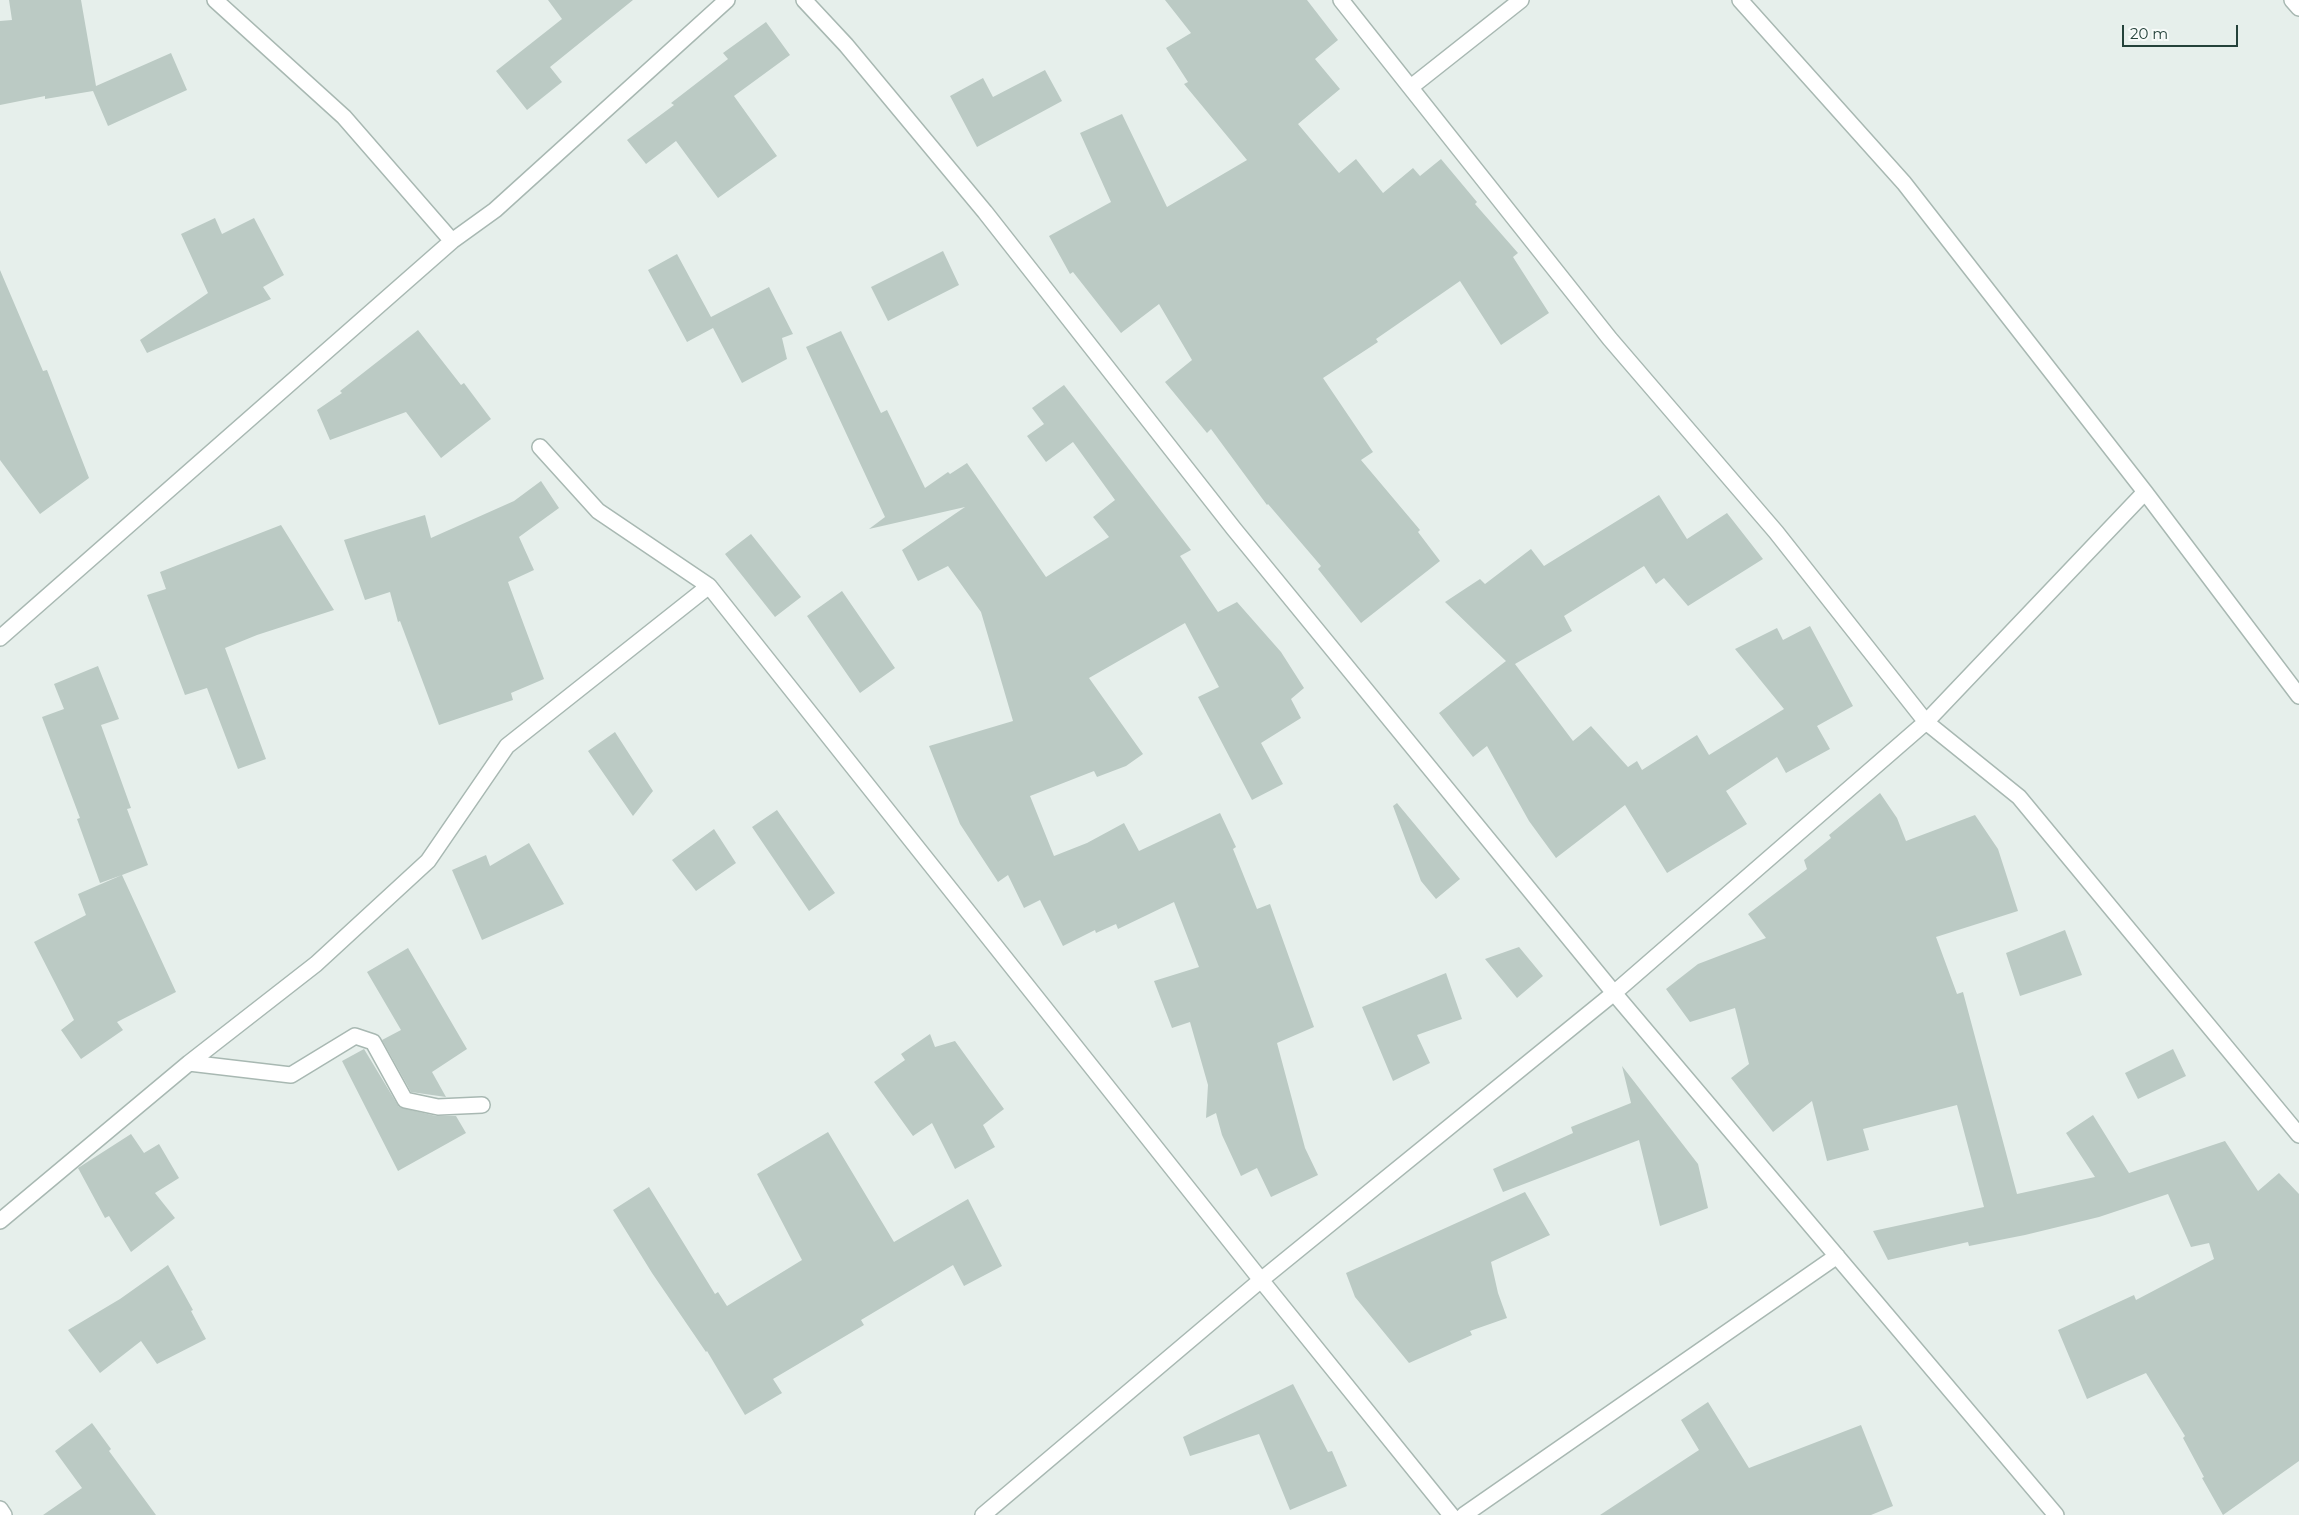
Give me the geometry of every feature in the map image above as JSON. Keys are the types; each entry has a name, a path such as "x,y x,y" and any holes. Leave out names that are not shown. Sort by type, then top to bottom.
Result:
{"street":[{"path":"215,0 344,117 452,241"},
{"path":"0,638 452,241 495,210 727,0"},
{"path":"804,0 846,45 985,212 1234,528 1614,993 2056,1515"},
{"path":"1341,0 1610,339 1776,532 1926,722 2018,797 2299,1136"},
{"path":"1411,86 1521,0"},
{"path":"1740,0 1904,184 2145,492 2299,696"},
{"path":"2292,0 2299,8"},
{"path":"540,447 598,511 709,586 1261,1280 1451,1515"},
{"path":"983,1515 1261,1280 1614,993 1926,722 2145,492"},
{"path":"0,1221 189,1064 316,964 428,861 507,746 709,586"},
{"path":"189,1064 291,1075 355,1036 373,1042 405,1100 438,1106 482,1105"},
{"path":"1464,1515 1838,1256"},
{"path":"0,1509 4,1515"}],"building":[{"path":"9,0 81,0 96,86 171,53 187,90 108,126 93,91 45,99 45,96 0,105 0,21 12,20"},
{"path":"548,0 633,0 550,67 562,82 527,110 496,71 562,19"},
{"path":"1165,0 1307,0 1338,40 1315,59 1340,89 1298,124 1339,173 1356,159 1383,193 1413,168 1420,176 1441,159 1477,202 1475,204 1518,253 1513,257 1549,313 1501,345 1460,281 1376,339 1378,342 1323,378 1373,452 1361,460 1420,530 1418,532 1440,561 1361,623 1318,569 1321,566 1267,505 1211,429 1207,433 1165,382 1192,360 1159,304 1121,333 1073,272 1070,274 1049,236 1111,202 1080,133 1122,114 1167,207 1247,160 1184,84 1188,82 1166,48 1191,33"},
{"path":"766,22 790,55 734,96 777,156 718,198 676,141 646,164 627,140 674,105 671,103 728,59 723,53"},
{"path":"1045,70 1062,101 977,147 950,96 983,78 993,97"},
{"path":"215,218 222,234 254,218 284,275 263,287 271,299 147,353 140,340 208,293 181,234"},
{"path":"943,251 959,285 888,321 871,287"},
{"path":"677,254 711,317 769,287 793,334 782,338 787,359 742,383 713,328 687,342 648,270"},
{"path":"0,270 43,371 47,370 89,478 40,514 0,460"},
{"path":"418,330 461,385 464,383 491,419 441,458 406,412 330,440 317,410 342,393 340,391"},
{"path":"841,331 881,413 887,410 925,488 948,472 950,474 967,463 1046,577 1109,537 1093,517 1115,500 1073,442 1046,462 1027,436 1044,424 1032,408 1064,385 1191,550 1180,556 1218,612 1237,602 1281,652 1304,688 1291,699 1301,718 1261,743 1283,784 1252,800 1198,697 1219,687 1185,623 1089,678 1143,754 1126,766 1097,777 1094,771 1030,796 1054,856 1087,843 1124,823 1139,851 1220,813 1236,847 1233,849 1257,909 1270,904 1314,1027 1277,1043 1305,1148 1318,1175 1271,1197 1257,1168 1241,1176 1222,1135 1216,1113 1206,1118 1208,1085 1190,1022 1172,1028 1154,981 1199,967 1174,902 1118,929 1116,924 1096,933 1095,930 1063,946 1040,900 1024,908 1008,875 998,882 960,824 929,746 1013,721 981,612 948,566 918,581 902,550 965,507 869,529 885,517 806,347"},
{"path":"541,481 559,508 519,537 534,570 508,582 544,679 511,693 513,700 439,725 400,621 398,622 390,592 365,600 344,540 425,515 431,538 514,501"},
{"path":"1659,495 1687,539 1727,513 1763,559 1688,606 1664,578 1656,584 1644,566 1564,616 1572,631 1515,664 1573,741 1591,726 1628,767 1637,761 1642,770 1697,735 1709,755 1784,709 1735,649 1777,628 1783,640 1810,626 1853,706 1817,726 1830,749 1786,773 1777,757 1726,791 1747,824 1667,873 1625,805 1556,858 1529,821 1487,746 1473,757 1439,713 1506,661 1445,602 1480,579 1485,584 1531,549 1544,566"},
{"path":"281,525 334,610 257,635 225,648 266,759 238,769 207,688 185,695 147,595 166,589 160,572"},
{"path":"751,534 801,597 775,617 725,554"},
{"path":"842,591 895,668 860,693 807,616"},
{"path":"98,666 119,719 101,725 131,808 127,809 148,865 100,883 77,819 80,818 42,717 64,709 54,684"},
{"path":"615,732 653,791 633,816 588,751"},
{"path":"1880,793 1897,818 1906,841 1975,815 1998,849 2018,911 1936,937 1957,994 1963,992 2017,1194 2095,1177 2066,1133 2093,1115 2129,1173 2225,1141 2258,1191 2279,1173 2299,1194 2299,1461 2223,1515 2202,1478 2204,1477 2183,1438 2185,1436 2146,1373 2087,1399 2058,1330 2134,1295 2136,1300 2214,1259 2209,1243 2191,1247 2168,1194 2099,1217 2025,1235 1969,1246 1968,1242 1888,1260 1873,1231 1984,1207 1957,1105 1863,1129 1869,1150 1827,1161 1812,1101 1773,1132 1731,1078 1749,1064 1735,1008 1690,1022 1666,989 1698,964 1766,938 1748,914 1807,869 1804,860 1831,838 1829,835"},
{"path":"1397,803 1460,879 1436,899 1421,881 1393,806"},
{"path":"777,810 835,893 809,911 752,827"},
{"path":"714,829 736,863 696,891 672,860"},
{"path":"529,843 564,904 482,940 452,870 486,855 490,866"},
{"path":"122,875 176,992 117,1022 123,1030 81,1059 61,1030 74,1020 34,942 86,915 78,894"},
{"path":"2065,930 2082,975 2020,996 2006,953"},
{"path":"1519,947 1543,976 1517,998 1485,959"},
{"path":"408,948 467,1049 432,1072 446,1097 411,1092 382,1040 401,1030 367,972"},
{"path":"1446,973 1462,1019 1417,1035 1430,1063 1393,1081 1362,1007"},
{"path":"930,1034 935,1047 955,1041 1004,1109 983,1125 995,1147 955,1169 932,1123 913,1136 874,1082 905,1060 901,1054"},
{"path":"364,1049 399,1107 436,1116 456,1116 466,1133 398,1171 342,1061"},
{"path":"2173,1049 2186,1076 2138,1099 2125,1073"},
{"path":"1622,1066 1698,1164 1708,1208 1660,1226 1639,1140 1503,1192 1493,1169 1573,1133 1571,1127 1631,1103"},
{"path":"828,1132 894,1242 968,1199 1002,1266 964,1286 953,1265 861,1320 864,1325 773,1379 782,1393 745,1415 707,1351 652,1273 613,1210 649,1187 715,1294 718,1292 727,1306 802,1260 757,1174"},
{"path":"131,1134 144,1153 159,1144 179,1178 155,1193 175,1218 131,1252 109,1216 105,1218 78,1168"},
{"path":"1525,1192 1550,1235 1491,1262 1498,1293 1507,1318 1470,1331 1472,1335 1409,1363 1355,1297 1346,1273"},
{"path":"168,1265 193,1310 191,1311 206,1339 157,1364 141,1341 100,1373 68,1330 120,1299"},
{"path":"1293,1384 1328,1452 1332,1451 1347,1486 1290,1510 1259,1434 1190,1456 1183,1437"},
{"path":"1708,1402 1749,1468 1861,1425 1893,1506 1871,1515 1600,1515 1699,1450 1681,1420"},
{"path":"92,1423 111,1449 109,1451 156,1515 43,1515 82,1488 55,1451"}]}
